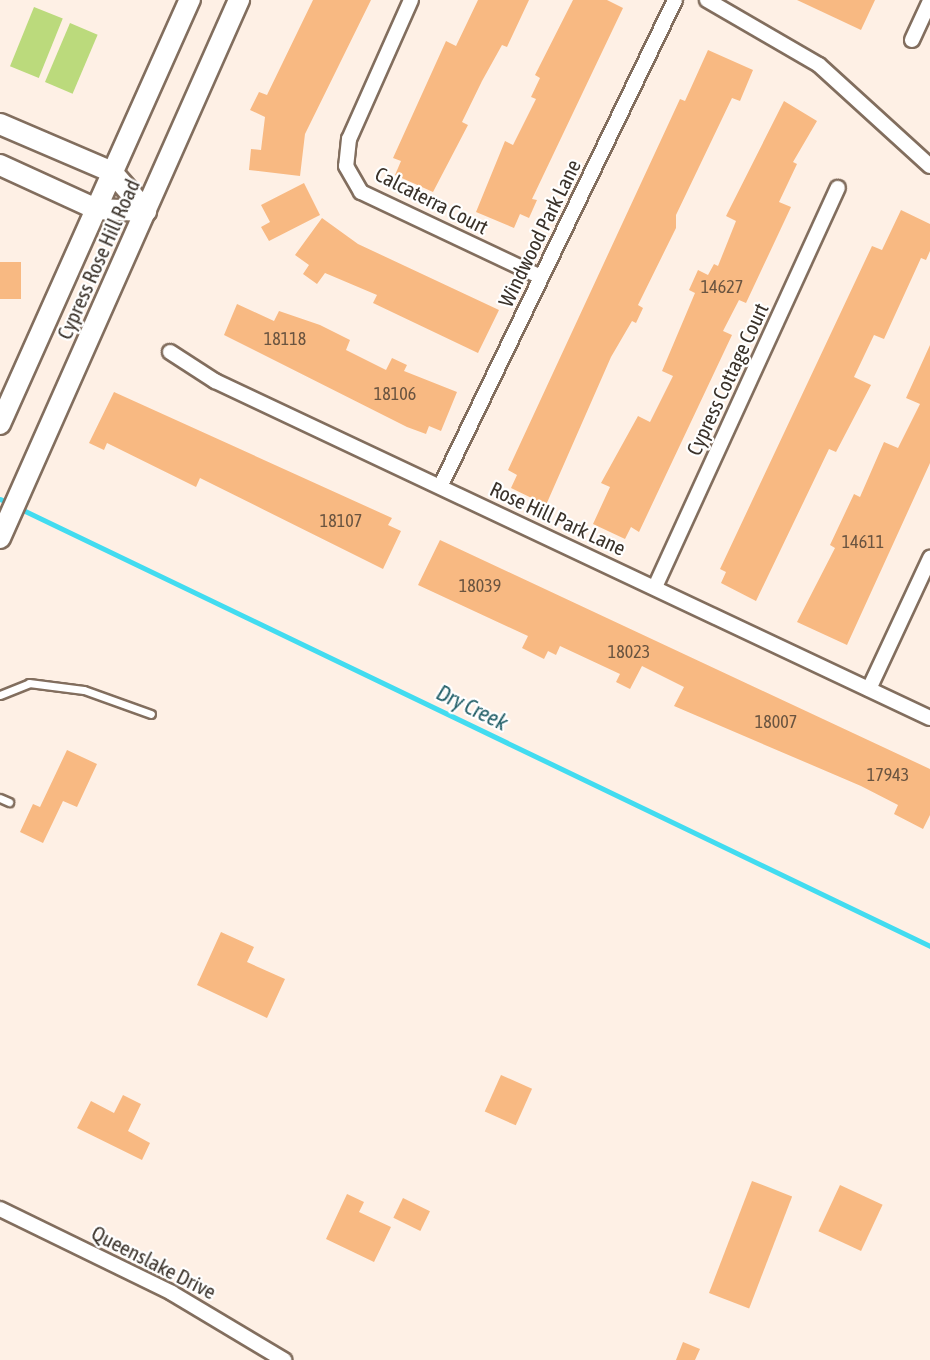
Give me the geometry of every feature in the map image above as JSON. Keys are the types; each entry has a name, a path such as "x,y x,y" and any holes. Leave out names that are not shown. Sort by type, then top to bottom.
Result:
{"main road":[{"name":"Cypress Rose Hill Road","path":"0,424 190,0"},
{"name":"Cypress Rose Hill Road","path":"0,538 239,0"},
{"path":"0,124 112,172 146,211"},
{"path":"0,165 96,209 146,211"}],"street":[{"name":"Calcaterra Court","path":"411,0 349,139 346,166 361,192 542,277"},
{"name":"Windwood Park Lane","path":"441,485 675,0"},
{"path":"707,0 819,65 930,166"},
{"path":"912,40 930,1"},
{"name":"Cypress Cottage Court","path":"655,587 838,188"},
{"name":"Rose Hill Park Lane","path":"171,352 214,381 441,485 930,718"},
{"path":"869,689 930,558"},
{"name":"Queenslake Drive","path":"0,1209 172,1293 284,1360"}],"lane":[{"path":"0,695 29,683 73,688 152,714"},
{"path":"0,798 9,802"}],"green space":[{"path":"34,7 63,19 39,78 10,66"},
{"path":"70,23 98,35 73,94 45,82"}],"building":[{"path":"313,0 371,0 305,134 300,176 249,170 251,149 261,150 265,117 250,110 259,92 267,95"},
{"path":"478,0 529,0 507,47 502,45 482,81 462,122 468,125 433,192 395,175 401,161 393,158 446,41 456,46"},
{"path":"573,0 607,0 623,8 532,199 537,200 529,218 520,214 514,228 476,212 505,141 513,145 536,99 531,97 540,78 535,75"},
{"path":"797,0 875,0 861,30"},
{"path":"708,50 753,70 740,101 732,98 676,215 676,228 638,305 643,308 636,323 632,321 611,357 546,505 511,488 517,475 508,470 680,99 685,101"},
{"path":"784,101 817,121 793,162 797,164 779,202 791,207 746,303 739,300 723,331 732,335 639,532 631,527 625,539 593,524 610,487 601,483 638,416 650,422 673,376 662,371 695,293 689,290 698,270 708,275 714,264 718,266 736,221 726,216"},
{"path":"304,183 320,215 269,241 261,227 270,222 261,205"},
{"path":"901,210 930,224 930,251 926,260 921,258 884,339 874,335 854,377 871,385 836,452 829,449 756,601 721,583 726,572 720,569 872,246 882,250"},
{"path":"322,218 358,244 499,310 478,353 373,303 377,295 325,273 317,284 303,274 309,265 295,255"},
{"path":"0,262 21,262 21,299 0,299"},
{"path":"237,304 274,321 279,311 320,325 350,340 346,350 386,370 392,358 407,365 404,371 457,392 441,431 429,426 426,434 407,427 224,335"},
{"path":"930,345 930,463 847,645 797,622 835,548 830,545 854,494 860,497 884,442 898,448 920,404 906,398"},
{"path":"114,392 392,518 388,525 401,531 383,569 200,478 196,487 107,443 104,450 89,443"},
{"path":"440,540 930,769 930,815 923,829 894,814 898,805 861,786 674,706 684,687 642,666 630,689 616,682 620,674 560,646 556,655 548,651 544,659 522,648 528,636 418,585"},
{"path":"67,750 97,764 77,807 63,801 43,843 20,832 33,804 40,807"},
{"path":"221,932 254,947 247,962 285,979 267,1018 197,985"},
{"path":"501,1075 532,1089 516,1125 485,1112"},
{"path":"123,1095 141,1104 128,1131 150,1143 142,1160 77,1128 91,1101 114,1113"},
{"path":"752,1181 792,1196 749,1308 709,1293"},
{"path":"840,1185 883,1205 861,1251 818,1231"},
{"path":"347,1194 364,1202 359,1212 391,1227 374,1262 326,1239"},
{"path":"403,1198 430,1211 420,1231 393,1218"},
{"path":"683,1342 700,1349 695,1360 676,1360"}],"waterway":[{"name":"Dry Creek","path":"0,499 930,946"}]}
